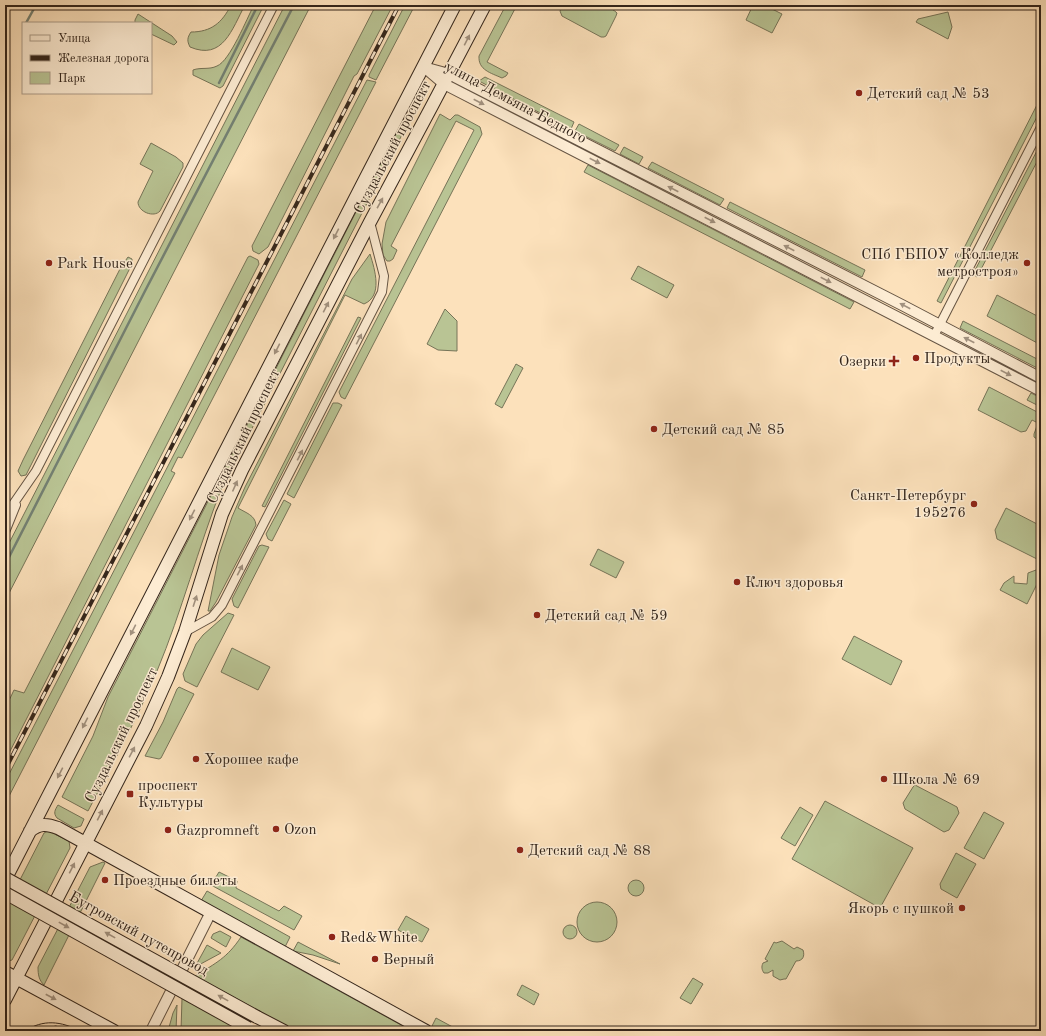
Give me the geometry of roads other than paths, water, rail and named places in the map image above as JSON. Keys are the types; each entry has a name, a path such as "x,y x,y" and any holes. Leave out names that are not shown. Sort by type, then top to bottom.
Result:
{"main road":[{"name":"Суздальский проспект","path":"5,879 455,5"},
{"name":"Суздальский проспект","path":"5,1000 146,726 168,677 185,632 222,514 242,470 484,5"},
{"path":"30,831 40,824 46,824 58,828 426,1031"},
{"name":"Бугровский путепровод","path":"5,879 284,1031"},
{"name":"Бугровский путепровод","path":"5,893 251,1029"},
{"path":"5,972 114,1031"}],"street":[{"path":"5,516 36,471 274,5"},
{"name":"улица Демьяна Бедного","path":"424,67 1041,391"},
{"name":"улица Демьяна Бедного","path":"446,79 939,325 1041,378"},
{"path":"934,336 1041,127"},
{"path":"185,632 212,617 222,605 382,292 384,276 370,222"},
{"path":"5,532 21,494"},
{"path":"151,1031 211,912"}],"waterway":[{"path":"27,22 36,5"},
{"path":"219,83 258,5"},
{"path":"5,565 145,291 294,5"}],"tram line":[{"path":"25,1031 45,1023 59,1023 80,1031"},
{"path":"40,1031 56,1026"}],"railway":[{"path":"5,770 399,5"}],"place":[{"name":"Детский сад № 53","path":"859,93"},
{"name":"Park House","path":"49,263"},
{"name":"СПб ГБПОУ «Колледж метростроя»","path":"1027,263"},
{"name":"Продукты","path":"916,358"},
{"name":"Озерки","path":"894,361"},
{"name":"Детский сад № 85","path":"654,429"},
{"name":"Санкт-Петербург 195276","path":"974,504"},
{"name":"Ключ здоровья","path":"737,582"},
{"name":"Детский сад № 59","path":"537,615"},
{"name":"Хорошее кафе","path":"196,759"},
{"name":"Школа № 69","path":"884,779"},
{"name":"проспект Культуры","path":"130,794"},
{"name":"Ozon","path":"276,829"},
{"name":"Gazpromneft","path":"168,830"},
{"name":"Детский сад № 88","path":"520,850"},
{"name":"Проездные билеты","path":"105,880"},
{"name":"Якорь с пушкой","path":"962,908"},
{"name":"Red&White","path":"332,937"},
{"name":"Верный","path":"375,959"}]}
